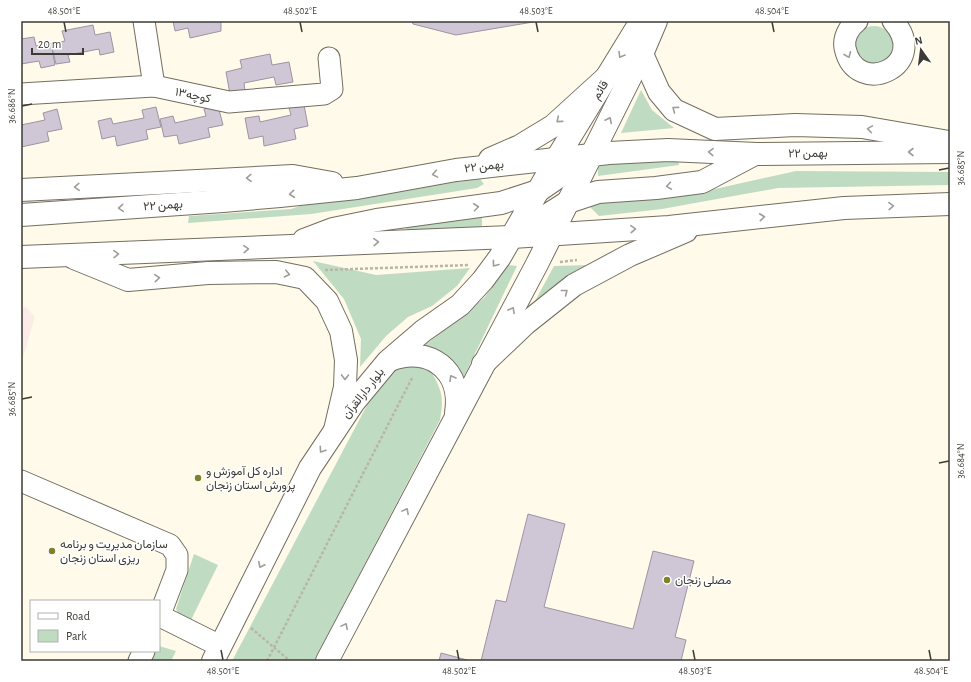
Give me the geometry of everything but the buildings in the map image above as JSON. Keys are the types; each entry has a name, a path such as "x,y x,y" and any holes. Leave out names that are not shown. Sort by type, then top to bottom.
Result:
{"main road":[{"name":"قائم","path":"557,158 641,21"},
{"name":"قائم","path":"591,155 642,54 656,21"},
{"path":"642,54 659,92 674,110 715,129 795,125 862,127 950,142"},
{"path":"467,168 520,146 553,126 609,75"},
{"name":"۲۲ بهمن","path":"21,215 223,201 357,188 467,168 591,155 668,150 756,154 950,152"},
{"path":"512,237 568,202 591,194 598,192 656,188 702,182 756,154"},
{"path":"288,247 333,228 377,220 501,203 538,191 591,155"},
{"path":"327,661 537,264 591,155"},
{"name":"بلوار دارالقرآن","path":"216,653 310,468 354,402 388,361 423,331 460,305 495,264 557,158"},
{"path":"21,190 293,176 357,188"},
{"path":"591,194 582,204 580,216 589,224 606,231"},
{"path":"21,257 552,235 704,223 844,208 950,204"},
{"path":"483,364 525,324 574,285 630,255 704,223"},
{"path":"67,256 128,280 208,273 276,272 305,278 327,301 341,331 346,360 345,387 335,430"},
{"path":"388,361 403,355 419,355 434,360 447,370 455,384 458,400 456,416"}],"street":[{"path":"144,21 154,86"},
{"path":"855,21 847,33 844,46 848,59 857,69 869,74 883,74 895,67 903,56 905,43 902,30 893,21"},
{"name":"کوچه۱۳","path":"21,94 154,86 229,102 324,94 332,89 329,58"},
{"path":"21,481 170,545 177,555 177,570 160,613"},
{"path":"160,617 216,653"},
{"path":"139,661 144,652"}],"path":[{"path":"537,264 582,260"},
{"path":"322,270 495,264"},
{"path":"267,661 414,375 388,361"},
{"path":"236,615 290,661"}],"shaded area":[{"path":"26,307 35,317 21,364 21,308"}],"green space":[{"path":"870,26 878,26 885,29 890,34 893,45 890,56 885,61 878,64 870,64 863,61 858,56 855,49 855,41 858,34 863,29"},
{"path":"641,90 652,110 674,128 621,133"},
{"path":"678,160 679,165 598,176 598,167 608,164"},
{"path":"796,171 950,172 950,185 778,188 662,209 599,216 589,206 597,200 706,191"},
{"path":"480,179 484,184 477,188 311,214 188,223 189,216 291,209 324,198"},
{"path":"482,213 482,227 408,231 401,222"},
{"path":"313,261 376,275 470,268 457,286 432,306 408,317 386,336 360,367 361,339 344,299"},
{"path":"508,265 517,266 460,385 455,369 448,358 436,351 420,349 484,298"},
{"path":"590,265 534,303 554,266"},
{"path":"412,365 431,371 435,378 440,389 442,400 440,420 314,661 232,661 375,390 393,371"},
{"path":"194,554 218,565 191,620 179,615 176,609"},
{"path":"160,646 176,651 171,661 152,661 156,652 160,652"}],"place":[{"name":"اداره کل آموزش و پرورش استان زنجان","path":"198,478"},
{"name":"سازمان مدیریت و برنامه ریزی استان زنجان","path":"52,551"},
{"name":"مصلی زنجان","path":"667,580"}]}
